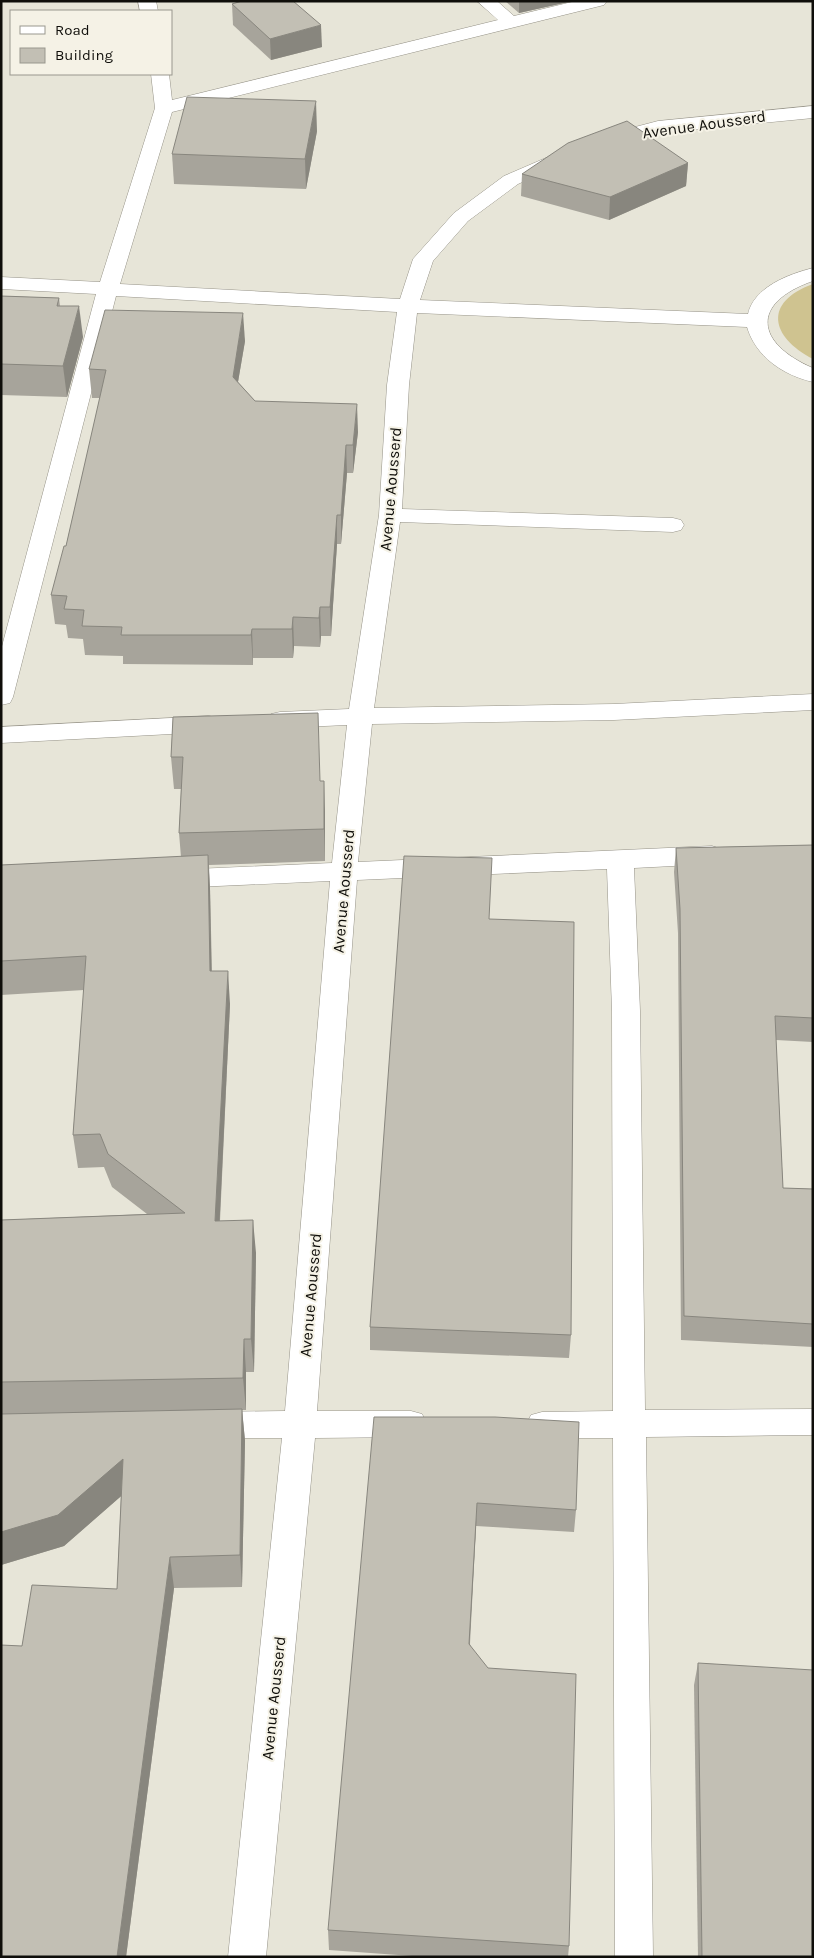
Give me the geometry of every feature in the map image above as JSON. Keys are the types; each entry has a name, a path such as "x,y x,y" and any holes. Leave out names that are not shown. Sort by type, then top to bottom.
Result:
{"street":[{"path":"486,1 510,22"},
{"path":"164,108 598,1"},
{"path":"1,697 108,290 164,108 160,75"},
{"name":"Avenue Aousserd","path":"248,1957 300,1424 344,872 360,716 390,515 398,386 408,306 423,260 461,217 511,180 576,150 658,127 813,112"},
{"path":"813,274 796,278 775,289 760,304 756,321 761,340 776,357 813,376"},
{"path":"1,283 408,306 756,321"},
{"path":"390,515 673,525"},
{"path":"260,721 360,716 614,712 813,702"},
{"path":"1,735 230,723"},
{"path":"148,880 736,854"},
{"path":"620,859 626,1011 628,1426 634,1957"},
{"path":"509,1425 628,1426 813,1422"},
{"path":"180,1426 439,1424"}],"shaded area":[{"path":"813,284 813,359 788,341 781,330 778,320 780,310 786,300 797,291"}],"building":[{"path":"242,1 293,1 321,25 270,39 232,4"},
{"path":"187,97 316,101 305,159 172,154"},
{"path":"627,121 688,163 610,197 522,174 568,143"},
{"path":"1,296 59,298 57,306 79,306 63,366 1,364"},
{"path":"105,310 243,313 233,377 255,401 357,404 353,445 346,445 341,515 337,515 330,607 320,607 319,618 293,617 292,629 252,629 251,635 121,635 122,627 82,626 84,610 64,609 67,596 51,595 64,546 66,546 106,370 89,369"},
{"path":"318,713 320,781 324,781 324,829 179,833 183,757 171,757 173,717"},
{"path":"813,845 813,1018 775,1016 783,1188 813,1189 813,1324 684,1316 680,909 676,848"},
{"path":"208,855 210,971 228,971 215,1221 253,1220 251,1339 244,1339 243,1378 1,1382 1,1220 185,1213 108,1154 100,1134 73,1135 86,956 1,961 1,865"},
{"path":"404,856 492,858 489,919 574,922 571,1335 370,1327"},
{"path":"242,1409 240,1555 170,1557 117,1957 1,1957 1,1645 22,1646 32,1585 117,1589 123,1459 58,1515 1,1532 1,1414"},
{"path":"374,1417 495,1417 579,1422 576,1510 477,1503 469,1644 488,1668 576,1674 569,1946 328,1930"},
{"path":"698,1663 813,1670 813,1957 702,1957"}]}
